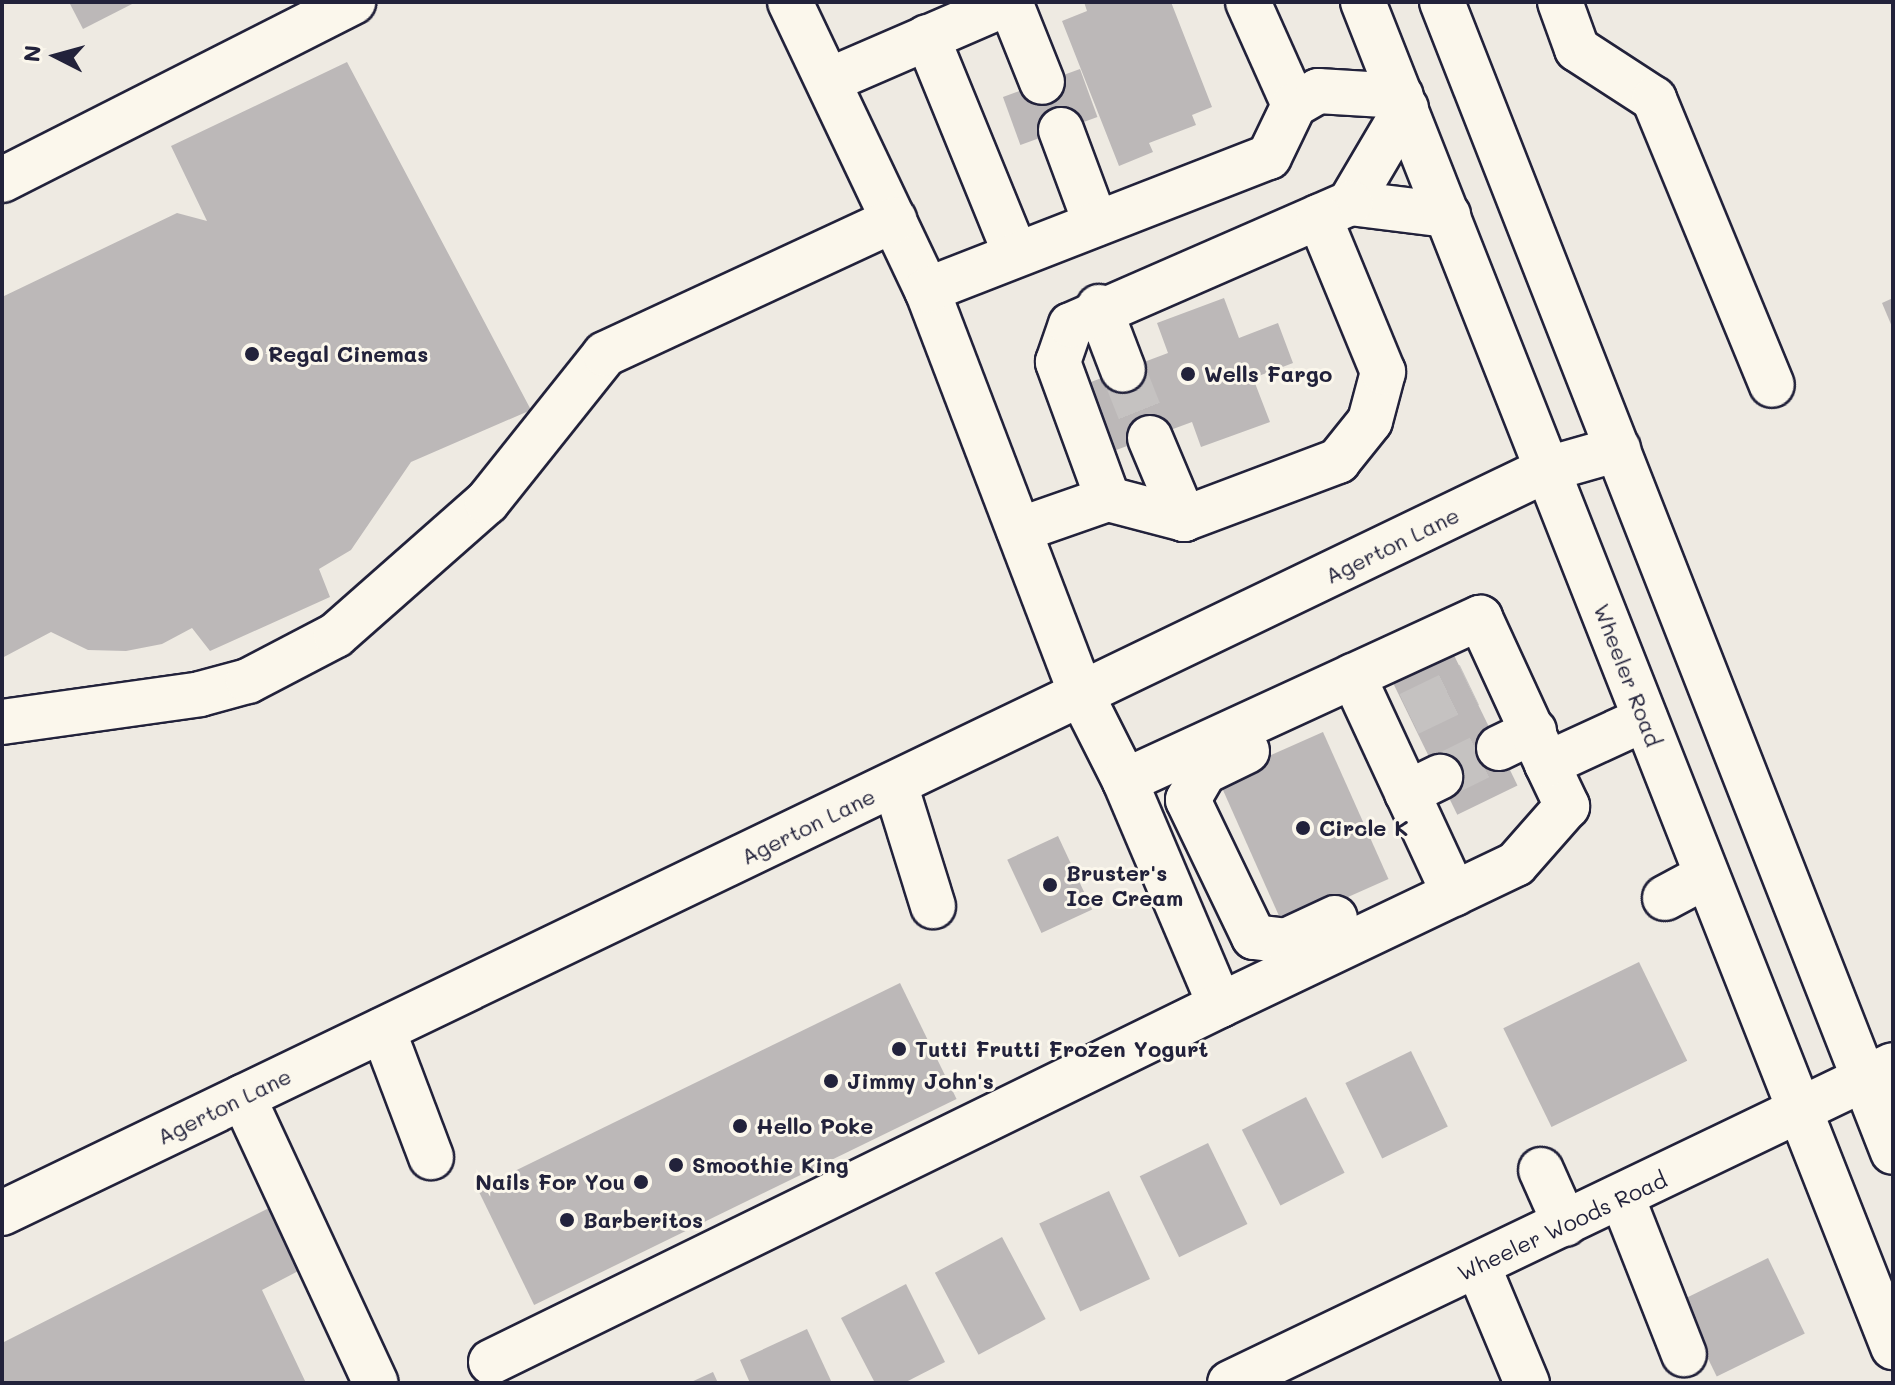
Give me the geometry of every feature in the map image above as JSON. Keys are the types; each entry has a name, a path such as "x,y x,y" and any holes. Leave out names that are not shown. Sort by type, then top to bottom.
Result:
{"main road":[{"path":"2,180 353,2"},
{"path":"830,80 1010,2 1042,82"},
{"path":"1248,2 1294,105"},
{"name":"Wheeler Road","path":"1363,2 1893,1347"},
{"path":"1442,2 1618,449 1879,1072 1893,1152"},
{"path":"1560,2 1577,49 1654,99 1772,385"},
{"path":"799,7 927,290 1081,694 1125,781 1220,1005"},
{"path":"927,37 1016,255"},
{"path":"927,290 1269,157 1294,105 1318,91 1403,102 1335,210 1383,372 1370,421 1338,461 1184,519 1108,499 1019,530"},
{"path":"1061,130 1096,224"},
{"path":"1108,499 1058,362 1071,325 1099,307 1335,210 1448,215"},
{"path":"2,722 154,706 224,688 336,635 487,502 605,354 894,220"},
{"path":"1099,307 1123,370"},
{"path":"1150,438 1184,519"},
{"name":"Agerton Lane","path":"2,1213 1548,469 1618,449"},
{"path":"491,1362 1220,1005 1516,864 1567,806 1527,747 1486,676 1480,618 1125,781"},
{"path":"1340,682 1393,722 1423,785 1442,900"},
{"path":"1340,682 1311,720 1204,772 1188,800 1254,937 1286,941 1370,901 1442,900"},
{"path":"1527,747 1645,719"},
{"path":"895,784 933,906"},
{"path":"1665,898 1706,876"},
{"path":"383,1030 431,1157"},
{"name":"Wheeler Woods Road","path":"1230,1383 1879,1072"},
{"path":"243,1097 376,1383"},
{"path":"1541,1170 1565,1224"},
{"path":"1622,1197 1684,1354"},
{"path":"1478,1266 1527,1383"}],"building":[{"path":"69,2 136,2 83,29"},
{"path":"1084,2 1171,2 1212,107 1192,115 1196,125 1149,143 1153,152 1119,166 1062,21 1087,11"},
{"name":"Regal Cinemas","path":"347,62 531,410 411,462 351,550 319,569 330,597 210,651 192,628 162,644 126,651 88,650 51,632 2,658 2,297 177,213 207,221 171,146"},
{"path":"1080,69 1097,117 1020,145 1003,97"},
{"name":"Wells Fargo","path":"1224,298 1239,338 1278,323 1293,363 1253,378 1270,422 1201,447 1192,422 1100,456 1075,388 1168,353 1157,323"},
{"path":"1893,298 1893,329 1882,303"},
{"name":"Circle K","path":"1450,647 1518,785 1457,815 1390,676"},
{"name":"Circle K","path":"1323,732 1388,879 1283,926 1218,779"},
{"name":"Bruster's Ice Cream","path":"1058,836 1092,909 1041,933 1007,860"},
{"path":"1639,962 1687,1061 1552,1127 1503,1028"},
{"path":"900,983 957,1099 534,1305 478,1189"},
{"path":"1411,1051 1448,1126 1382,1158 1345,1083"},
{"path":"1306,1097 1345,1173 1280,1205 1242,1130"},
{"path":"1208,1143 1247,1224 1179,1257 1140,1176"},
{"path":"1109,1191 1150,1279 1080,1311 1039,1224"},
{"path":"271,1207 304,1268 262,1290 306,1383 2,1383 2,1343"},
{"path":"1002,1237 1046,1319 979,1355 935,1273"},
{"path":"1768,1258 1805,1333 1717,1376 1680,1301"},
{"path":"906,1284 945,1362 904,1383 875,1383 841,1318"},
{"path":"807,1329 832,1383 750,1383 740,1360"},
{"path":"713,1372 718,1383 689,1383"}],"tunnel":[{"path":"1123,370 1150,438"},
{"path":"1409,714 1469,685"},
{"path":"1440,777 1499,748"}],"place":[{"name":"Regal Cinemas","path":"252,354"},
{"name":"Wells Fargo","path":"1188,374"},
{"name":"Circle K","path":"1303,828"},
{"name":"Bruster's Ice Cream","path":"1050,885"},
{"name":"Tutti Frutti Frozen Yogurt","path":"899,1049"},
{"name":"Jimmy John's","path":"831,1081"},
{"name":"Hello Poke","path":"740,1126"},
{"name":"Smoothie King","path":"676,1165"},
{"name":"Nails For You","path":"641,1182"},
{"name":"Barberitos","path":"567,1220"}]}
